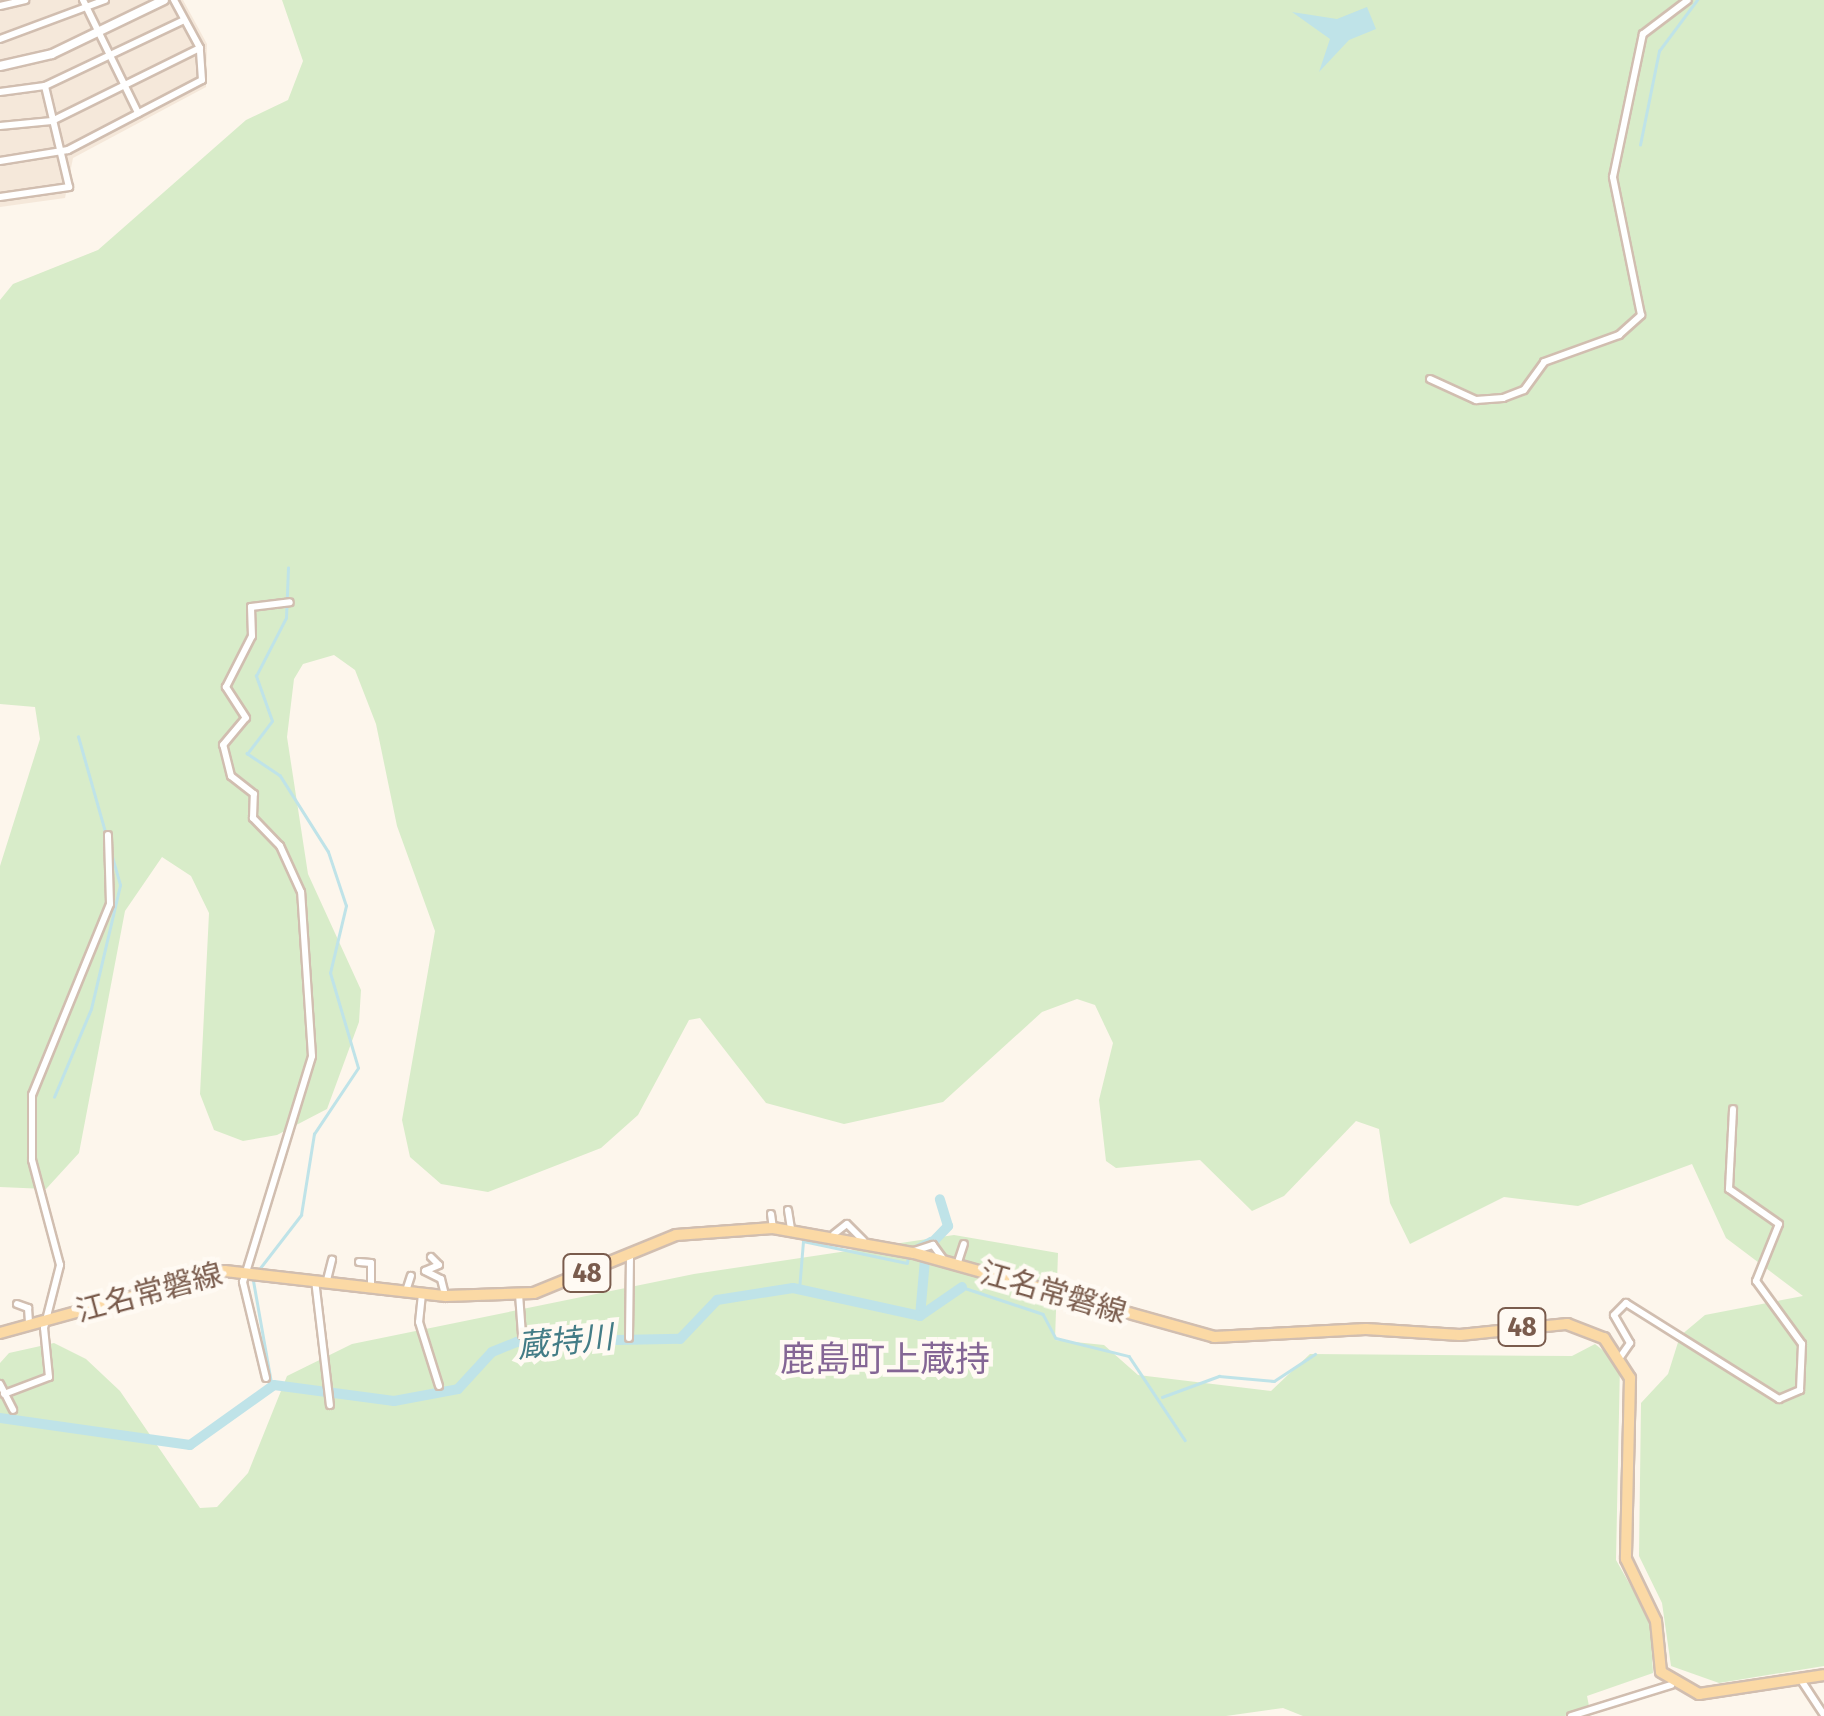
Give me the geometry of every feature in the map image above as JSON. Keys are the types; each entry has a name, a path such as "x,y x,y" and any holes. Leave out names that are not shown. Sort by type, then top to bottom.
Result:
{"main road":[{"name":"江名常磐線","path":"2,1332 254,1271 422,1294 519,1294 561,1286 630,1251 676,1235 790,1228 909,1252 927,1250 951,1263 1214,1337 1567,1324 1621,1356"},
{"path":"1621,1356 1632,1398 1626,1559 1650,1604 1657,1660 1671,1684 1699,1694 1824,1675"}],"street":[{"path":"0,6 25,0"},
{"path":"83,0 138,113"},
{"path":"0,38 105,0"},
{"path":"0,66 97,32 164,0"},
{"path":"0,161 60,153 202,80 200,48 174,0"},
{"path":"1430,379 1476,400 1502,398 1524,390 1544,362 1596,346 1641,315 1613,176 1642,34 1688,0"},
{"path":"0,92 44,86 184,20"},
{"path":"0,126 52,121 200,48"},
{"path":"0,197 68,188 44,86"},
{"path":"266,1378 243,1296 254,1271 312,1062 301,892 280,846 253,818 254,794 226,767 224,740 246,718 226,687 252,636 251,607 290,602"},
{"path":"4,1394 49,1377 47,1320 60,1268 31,1151 32,1095 110,904 108,835"},
{"path":"1621,1356 1629,1338 1614,1315 1626,1304 1778,1399 1800,1390 1802,1344 1756,1281 1779,1224 1729,1189 1733,1108"},
{"path":"788,1210 790,1228"},
{"path":"771,1214 774,1228"},
{"path":"951,1263 964,1244"},
{"path":"629,1338 630,1251"},
{"path":"431,1257 440,1265 425,1271 442,1279 446,1296"},
{"path":"330,1405 321,1280 332,1260"},
{"path":"359,1262 371,1262 371,1287"},
{"path":"406,1291 411,1276"},
{"path":"422,1294 419,1322 439,1386"},
{"path":"519,1294 522,1335"},
{"path":"17,1304 28,1308 29,1325"},
{"path":"0,1384 12,1410"},
{"path":"1801,1680 1824,1715"},
{"path":"1571,1716 1671,1684"}],"shaded area":[{"path":"0,0 183,0 207,44 206,87 73,158 65,198 0,207"}],"green space":[{"path":"282,0 1824,0 1824,1666 1719,1683 1671,1666 1662,1603 1639,1556 1641,1403 1668,1374 1680,1336 1705,1315 1803,1296 1726,1238 1692,1164 1578,1206 1504,1197 1410,1244 1390,1203 1379,1129 1356,1121 1284,1196 1252,1211 1200,1160 1116,1168 1106,1161 1099,1100 1113,1043 1095,1005 1077,999 1042,1012 943,1102 844,1124 766,1103 700,1018 689,1020 638,1115 601,1148 488,1192 441,1184 410,1157 402,1120 435,931 397,826 376,724 355,670 334,655 303,664 294,679 287,737 308,874 361,990 359,1022 327,1109 277,1135 243,1141 214,1130 200,1094 209,913 191,876 162,857 125,911 79,1153 46,1189 0,1187 0,866 40,739 35,707 0,704 0,300 13,284 98,250 246,120 288,100 303,61"},
{"path":"954,1235 1058,1253 1055,1340 1104,1345 1138,1375 1271,1391 1310,1354 1572,1356 1595,1344 1620,1364 1616,1560 1650,1620 1653,1673 1587,1696 1589,1706 1565,1716 1303,1716 1283,1708 1226,1716 0,1716 0,1363 9,1353 54,1343 86,1359 120,1391 200,1508 217,1507 248,1473 287,1376 352,1344 694,1274"}],"water":[{"path":"1367,7 1376,29 1349,40 1319,72 1330,39 1292,12 1337,19"}],"waterway":[{"path":"1640,145 1659,51 1697,0"},
{"path":"257,1272 301,1215 314,1134 358,1068 330,973 346,906 328,852 280,776 247,754 272,721 256,676 286,618 288,568"},
{"path":"54,1097 91,1009 120,885 78,737"},
{"path":"920,1316 926,1249 948,1226 940,1199"},
{"path":"911,1248 930,1238"},
{"path":"799,1290 803,1241 907,1263 908,1256"},
{"path":"253,1278 272,1386"},
{"path":"962,1287 1043,1314 1056,1338 1129,1356 1185,1440"},
{"name":"蔵持川","path":"0,1418 190,1445 274,1385 394,1401 458,1389 492,1352 517,1342 680,1339 717,1300 793,1288 920,1316 962,1287"},
{"path":"1162,1397 1219,1376 1274,1381 1315,1354"}],"district":[{"name":"鹿島町上蔵持","path":"885,1359"}]}
